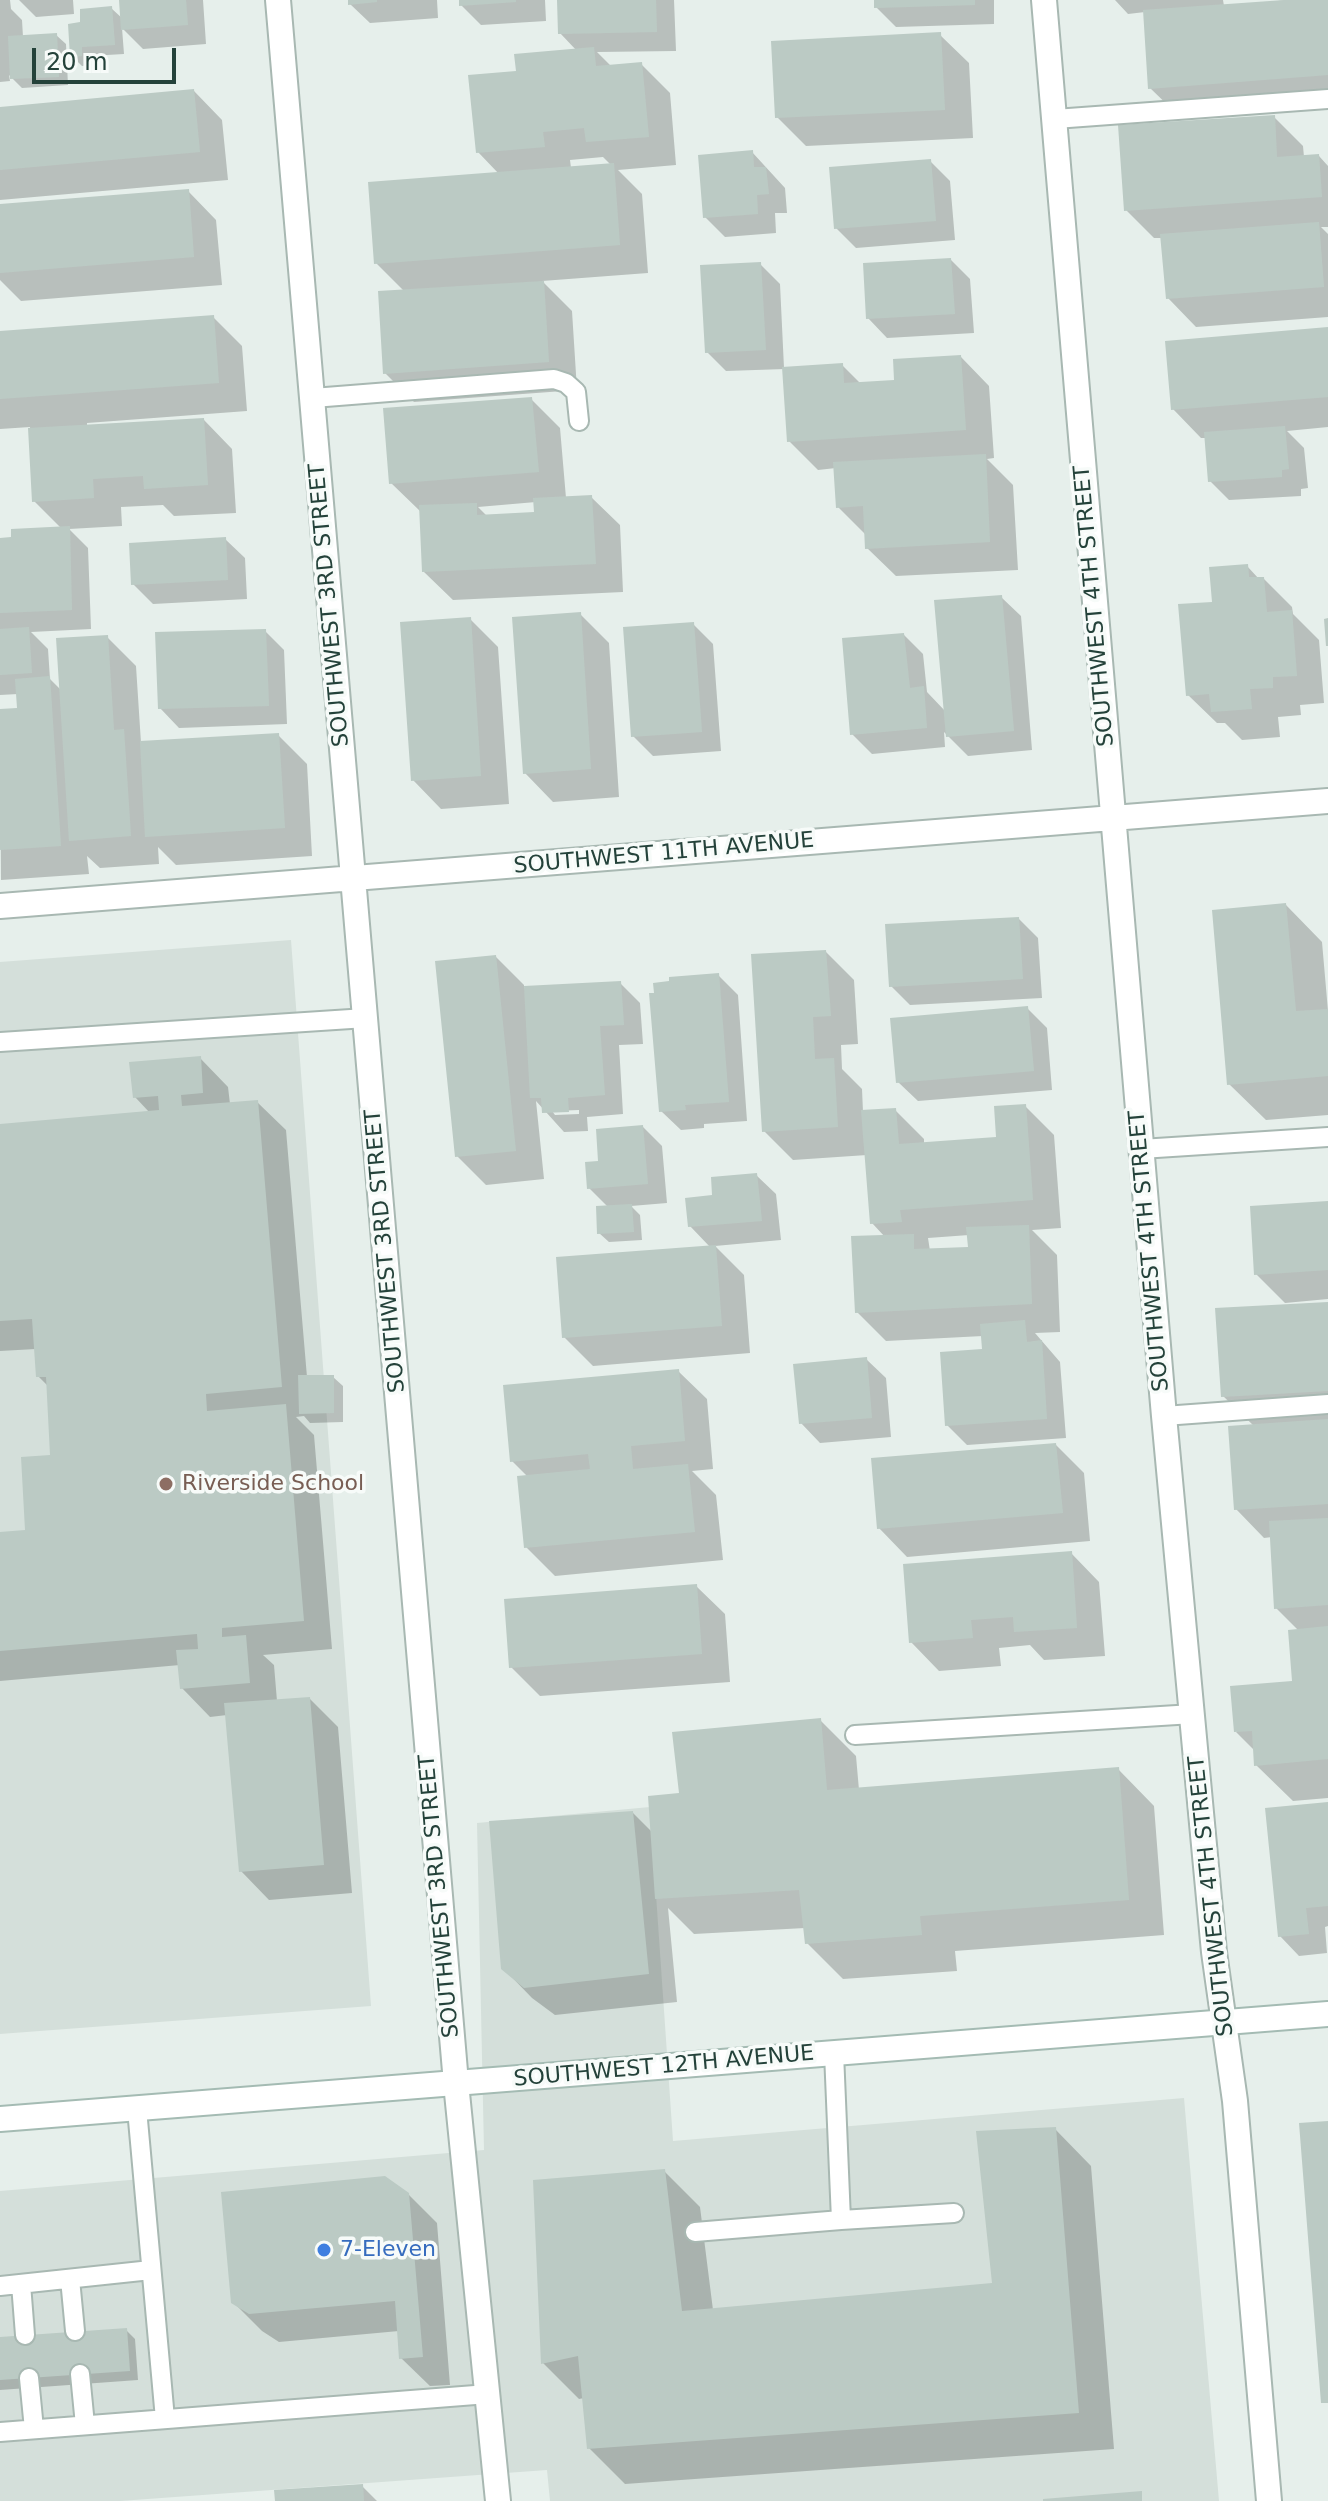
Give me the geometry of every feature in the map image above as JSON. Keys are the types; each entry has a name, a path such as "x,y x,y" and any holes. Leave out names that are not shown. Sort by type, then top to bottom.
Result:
{"street":[{"name":"SOUTHWEST 3RD STREET","path":"278,0 456,2083 498,2501"},
{"name":"SOUTHWEST 4TH STREET","path":"1044,0 1164,1416 1214,1952 1235,2101 1269,2501"},
{"name":"SOUTHWEST 11TH AVENUE","path":"0,906 1328,801"},
{"name":"SOUTHWEST 12TH AVENUE","path":"0,2119 1328,2014"}],"lane":[{"path":"1055,119 1328,99"},
{"path":"313,398 554,379 566,383 576,392 579,421"},
{"path":"0,1042 366,1018"},
{"path":"1141,1149 1328,1137"},
{"path":"1164,1416 1328,1404"},
{"path":"855,1735 1193,1714"},
{"path":"834,2053 841,2220"},
{"path":"137,2109 165,2419"},
{"path":"695,2232 954,2213"},
{"path":"0,2286 151,2270"},
{"path":"70,2279 75,2331"},
{"path":"21,2284 25,2335"},
{"path":"80,2374 85,2425"},
{"path":"29,2378 34,2429"},
{"path":"0,2432 488,2394"}],"shaded area":[{"name":"Riverside School","path":"291,940 371,2006 0,2034 0,962"},
{"path":"650,1807 673,2141 1184,2098 1219,2501 550,2501 547,2470 120,2501 0,2501 0,2191 484,2150 477,1823"}],"building":[{"path":"119,0 186,0 188,25 121,30"},
{"path":"348,0 377,0 377,2 348,5"},
{"path":"459,0 516,0 516,2 459,6"},
{"path":"557,0 656,0 657,32 558,34"},
{"path":"874,0 975,0 975,5 874,8"},
{"path":"1328,0 1328,75 1148,89 1143,10"},
{"path":"112,6 115,45 82,47 82,56 70,57 68,24 80,22 80,9"},
{"path":"941,32 945,110 775,118 771,41"},
{"path":"57,33 59,77 10,79 8,36"},
{"path":"594,47 596,66 642,62 649,137 586,142 584,128 543,132 545,147 476,153 468,75 516,71 514,54"},
{"path":"194,89 200,152 0,170 0,107"},
{"path":"1275,115 1277,157 1319,154 1322,197 1124,211 1118,125"},
{"path":"753,150 754,167 766,167 769,194 757,195 758,214 703,218 698,155"},
{"path":"931,159 936,221 834,229 829,167"},
{"path":"614,163 620,245 374,264 368,182"},
{"path":"189,189 194,257 0,273 0,204"},
{"path":"1319,222 1324,287 1166,299 1160,234"},
{"path":"951,258 955,314 866,319 863,263"},
{"path":"761,262 766,350 705,353 700,265"},
{"path":"544,281 549,362 383,374 378,291"},
{"path":"214,315 219,383 0,399 0,331"},
{"path":"1328,327 1328,397 1171,410 1165,341"},
{"path":"961,355 966,430 787,442 782,367 843,363 844,383 894,380 893,359"},
{"path":"532,397 539,472 389,484 383,408"},
{"path":"204,418 208,485 144,489 143,476 93,479 94,498 32,502 28,428"},
{"path":"1285,426 1289,469 1282,470 1282,477 1208,482 1204,432"},
{"path":"986,454 990,542 865,549 863,506 836,508 833,462"},
{"path":"592,495 596,564 422,572 419,505 477,503 477,515 534,512 533,498"},
{"path":"70,526 72,610 0,613 0,538 11,537 11,529"},
{"path":"226,537 228,580 131,585 129,543"},
{"path":"1248,564 1249,577 1264,577 1267,612 1292,610 1297,676 1273,677 1273,688 1250,689 1252,709 1211,712 1209,694 1186,696 1178,604 1212,602 1209,567"},
{"path":"1002,595 1014,731 946,737 934,600"},
{"path":"581,612 591,769 523,774 512,617"},
{"path":"471,617 481,776 411,781 400,622"},
{"path":"1328,618 1328,646 1326,646 1324,619"},
{"path":"694,622 702,732 631,737 623,627"},
{"path":"29,627 32,673 0,675 0,629"},
{"path":"266,629 269,706 158,709 155,632"},
{"path":"904,633 910,688 924,686 927,728 850,735 842,638"},
{"path":"108,635 114,730 124,729 131,836 69,841 56,638"},
{"path":"50,676 61,846 0,850 0,709 17,708 15,679"},
{"path":"279,733 285,828 145,837 140,741"},
{"path":"1286,903 1296,1011 1328,1009 1328,1076 1227,1085 1212,910"},
{"path":"1019,917 1023,979 889,987 885,924"},
{"path":"826,950 831,1016 813,1017 815,1059 834,1058 838,1127 762,1132 751,954"},
{"path":"496,955 516,1151 455,1157 435,961"},
{"path":"719,973 729,1102 685,1105 686,1110 659,1112 649,993 654,993 653,983 669,981 669,977"},
{"path":"621,981 624,1025 600,1026 605,1095 568,1098 569,1112 542,1113 541,1098 530,1098 524,986"},
{"path":"1028,1006 1034,1071 896,1083 890,1018"},
{"path":"201,1056 203,1093 181,1095 182,1106 258,1100 282,1387 206,1394 207,1411 286,1404 304,1621 222,1628 222,1637 246,1635 250,1683 180,1689 176,1650 198,1649 197,1634 0,1651 0,1532 25,1530 21,1457 50,1455 46,1377 36,1377 32,1319 0,1321 0,1124 159,1110 158,1096 133,1098 129,1062"},
{"path":"1026,1104 1033,1200 900,1210 902,1222 870,1224 861,1110 896,1108 899,1144 996,1137 994,1106"},
{"path":"643,1125 648,1184 587,1189 585,1162 598,1161 596,1129"},
{"path":"757,1173 762,1221 688,1227 685,1198 712,1195 711,1177"},
{"path":"1328,1201 1328,1270 1254,1275 1250,1206"},
{"path":"632,1204 634,1232 597,1234 596,1206"},
{"path":"1029,1225 1032,1304 855,1313 851,1236 914,1234 914,1249 968,1247 966,1227"},
{"path":"716,1245 722,1326 562,1338 556,1257"},
{"path":"1328,1302 1328,1391 1221,1397 1215,1308"},
{"path":"1025,1320 1027,1342 1042,1340 1047,1419 945,1426 940,1352 982,1349 980,1324"},
{"path":"867,1357 872,1418 799,1424 793,1364"},
{"path":"679,1369 685,1441 631,1446 633,1469 688,1464 695,1532 524,1548 517,1476 590,1469 588,1454 510,1462 503,1385"},
{"path":"298,1375 334,1375 334,1413 299,1414"},
{"path":"1328,1419 1328,1504 1234,1510 1228,1426"},
{"path":"1056,1443 1063,1513 877,1529 871,1458"},
{"path":"1328,1518 1328,1605 1274,1609 1269,1521"},
{"path":"1072,1551 1077,1628 1014,1632 1013,1617 971,1620 973,1638 909,1643 903,1564"},
{"path":"697,1584 702,1654 509,1668 504,1599"},
{"path":"1328,1626 1328,1759 1254,1766 1252,1731 1234,1732 1230,1686 1292,1681 1288,1630"},
{"path":"310,1697 324,1865 239,1872 224,1703"},
{"path":"821,1718 827,1790 1119,1767 1129,1900 920,1916 922,1935 805,1944 799,1890 655,1899 648,1796 679,1793 672,1732"},
{"path":"1328,1802 1328,1906 1306,1908 1309,1934 1278,1937 1265,1808"},
{"path":"633,1811 649,1974 524,1988 501,1969 489,1821"},
{"path":"1328,2121 1328,2403 1321,2403 1299,2123"},
{"path":"1056,2127 1079,2413 587,2449 578,2356 541,2364 533,2180 665,2169 682,2311 992,2283 976,2131"},
{"path":"385,2176 409,2193 423,2357 399,2359 395,2301 249,2314 231,2303 221,2192"},
{"path":"127,2328 130,2371 0,2380 0,2337"},
{"path":"363,2484 364,2501 275,2501 274,2490"},
{"path":"1142,2491 1142,2501 1043,2501 1043,2499"}],"place":[{"name":"Riverside School","path":"166,1484"},
{"name":"7-Eleven","path":"324,2250"}]}
